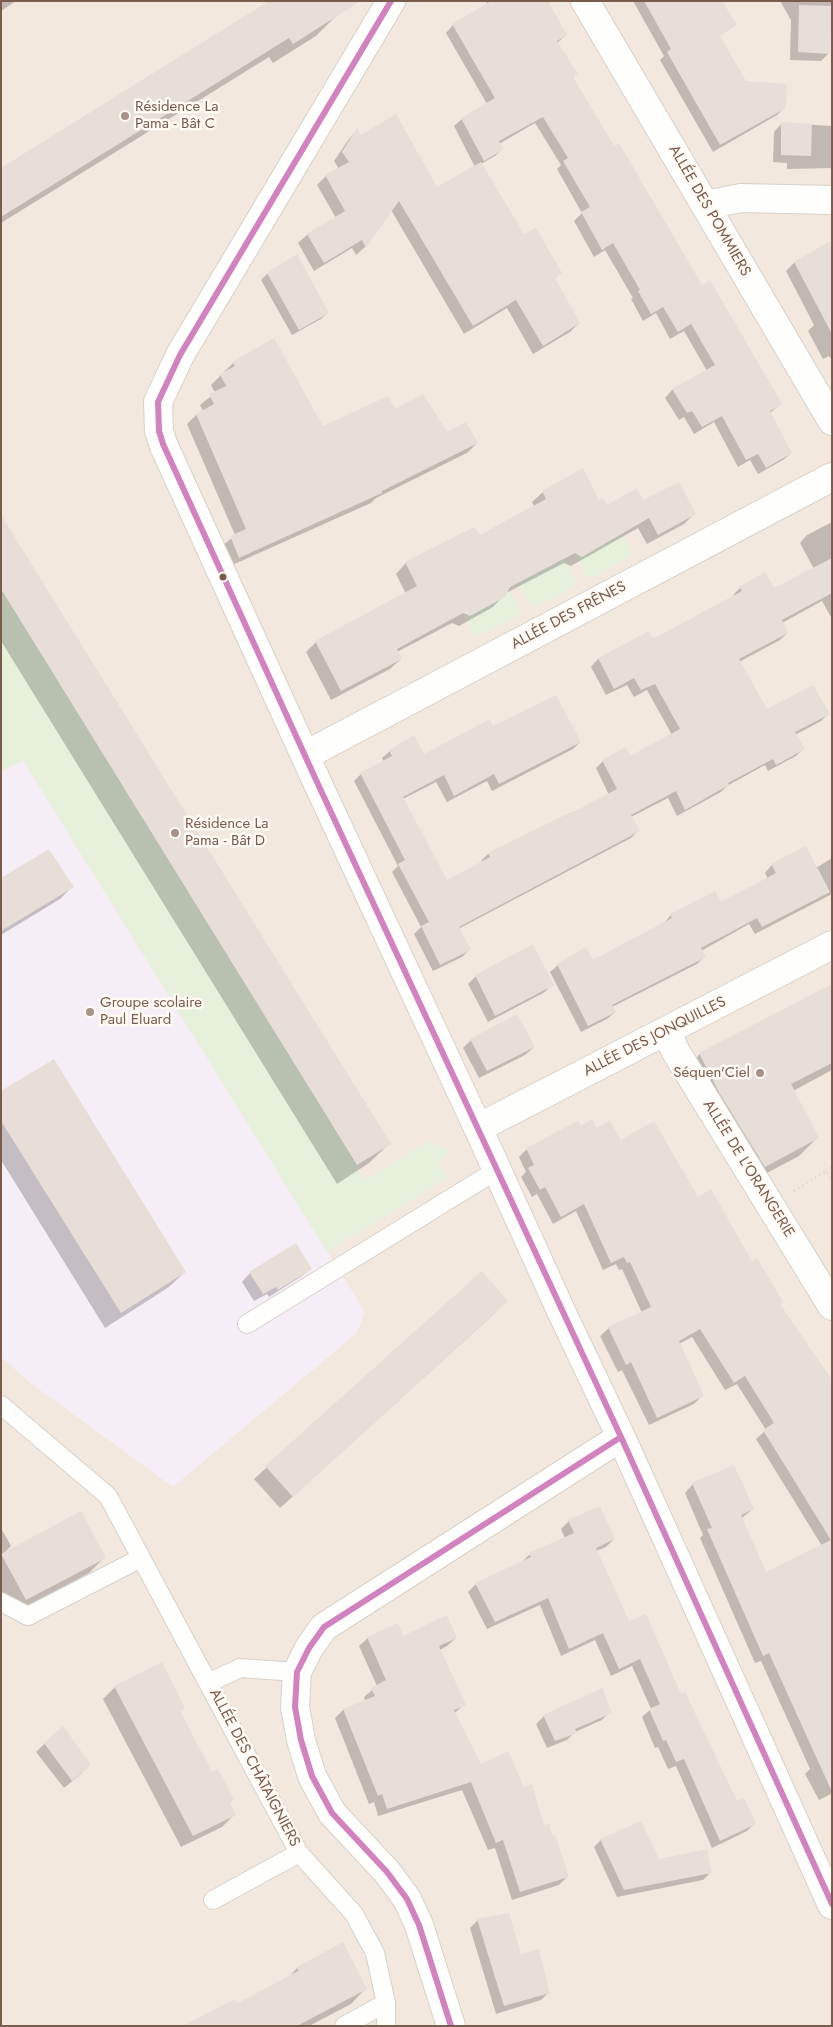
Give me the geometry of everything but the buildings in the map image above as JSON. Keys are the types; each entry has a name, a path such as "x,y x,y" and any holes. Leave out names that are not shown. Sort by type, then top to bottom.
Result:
{"street":[{"path":"391,1 185,347 164,386 158,402 157,416 162,444 562,1313 621,1437 832,1905"},
{"name":"ALLÉE DES POMMIERS","path":"585,1 832,421"},
{"path":"705,205 741,198 832,200"},
{"name":"ALLÉE DES FRÊNES","path":"306,755 832,477"},
{"name":"ALLÉE DES JONQUILLES","path":"478,1128 832,945"},
{"name":"ALLÉE DE L'ORANGERIE","path":"666,1032 676,1052 832,1306"},
{"path":"450,2026 419,1925 407,1899 387,1872 332,1813 312,1776 301,1740 295,1707 297,1672 309,1648 324,1627 621,1437"}],"lane":[{"path":"248,1324 497,1170"},
{"name":"ALLÉE DES CHÂTAIGNIERS","path":"1,1405 108,1496 299,1853 354,1914 375,1953 386,2003 386,2026"},
{"path":"1,1602 28,1616 141,1558"},
{"path":"208,1683 240,1668 297,1672"},
{"name":"ALLÉE DES CHÂTAIGNIERS","path":"213,1900 299,1853"},
{"path":"344,2026 386,2003"}],"path":[{"path":"791,1192 832,1167"},
{"path":"826,1171 832,1181"}],"shaded area":[{"path":"1,1 832,1 832,2026 1,2026"},
{"name":"Groupe scolaire Paul Eluard","path":"23,760 365,1312 357,1333 173,1487 29,1382 1,1357 1,772"}],"green space":[{"path":"621,531 632,551 628,558 592,578 587,576 574,552 582,557 618,537"},
{"path":"564,559 576,580 573,587 536,607 531,606 518,582"},
{"path":"1,589 366,1180 428,1141 448,1150 447,1155 438,1161 448,1178 327,1252 23,760 4,770 1,766"},
{"path":"509,589 520,610 518,616 480,635 474,635 463,613 470,616 505,597"}],"transit line":[{"path":"391,1 180,355 158,402 159,431 163,444 317,782 621,1437 832,1904"},
{"path":"451,2026 419,1925 407,1899 387,1872 332,1813 312,1776 301,1740 295,1707 297,1672 309,1648 324,1627 621,1437"}],"place":[{"name":"Résidence La Pama - Bât C","path":"125,116"},
{"name":"Résidence La Pama - Bât D","path":"175,833"},
{"name":"Groupe scolaire Paul Eluard","path":"90,1012"},
{"name":"Séquen'Ciel","path":"760,1073"}]}
